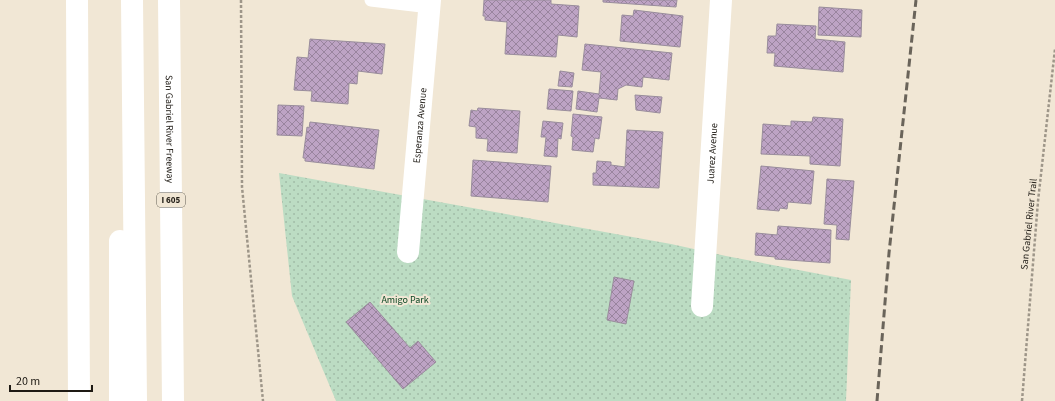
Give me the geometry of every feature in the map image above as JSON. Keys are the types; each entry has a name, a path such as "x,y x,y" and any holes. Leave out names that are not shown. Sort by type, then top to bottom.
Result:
{"main road":[{"path":"77,0 79,401"},
{"path":"118,0 120,401"},
{"path":"132,0 136,401"},
{"name":"San Gabriel River Freeway","path":"169,0 173,401"},
{"name":"Juarez Avenue","path":"702,306 721,0"},
{"name":"Esperanza Avenue","path":"408,252 430,3"}],"lane":[{"path":"371,0 430,3"}],"path":[{"path":"241,0 242,187 263,401"},
{"name":"San Gabriel River Trail","path":"1022,401 1035,232 1055,49"}],"green space":[{"name":"Amigo Park","path":"279,173 671,244 851,280 846,401 336,401 292,296"}],"building":[{"path":"484,0 551,0 551,4 579,6 577,37 558,35 556,57 505,54 507,22 485,20 485,16 483,16"},
{"path":"603,0 677,0 676,7 603,2"},
{"path":"819,7 862,10 861,37 818,35"},
{"path":"634,10 683,16 680,47 620,41 622,15 633,16"},
{"path":"777,24 816,26 815,39 845,42 843,72 774,66 775,53 767,53 768,36 776,36"},
{"path":"310,39 385,44 382,74 358,71 357,84 349,83 348,104 311,101 312,91 294,90 297,57 308,58"},
{"path":"585,44 672,53 669,80 643,77 642,87 626,85 618,89 617,100 599,98 597,112 576,109 578,91 599,94 601,72 582,70"},
{"path":"560,71 574,73 572,87 558,86"},
{"path":"549,89 573,91 571,111 547,109"},
{"path":"635,95 662,97 660,113 636,110"},
{"path":"278,105 304,106 302,136 277,135"},
{"path":"478,108 520,111 517,153 487,151 488,139 476,138 476,127 469,126 471,110 477,111"},
{"path":"573,114 602,117 599,139 595,138 593,152 572,150 573,137 571,136"},
{"path":"813,117 843,119 840,166 810,164 810,156 761,154 763,124 791,126 791,121 812,122"},
{"path":"543,121 563,123 561,139 558,138 557,157 544,156 546,137 541,137"},
{"path":"310,122 379,130 374,169 305,161 305,158 303,158 307,127 309,128"},
{"path":"627,130 663,132 659,188 593,185 593,173 596,173 597,161 611,162 611,165 625,167"},
{"path":"473,160 551,166 548,202 471,196"},
{"path":"761,166 814,171 811,204 788,202 787,209 780,208 779,211 757,209"},
{"path":"827,179 854,181 849,240 836,239 837,225 824,224"},
{"path":"778,226 831,230 830,263 775,259 775,257 755,255 756,233 777,235"},
{"path":"614,277 634,281 626,324 607,320"},
{"path":"370,302 410,348 418,341 436,362 403,389 346,322"}],"railway":[{"path":"877,401 889,253 916,0"}]}
